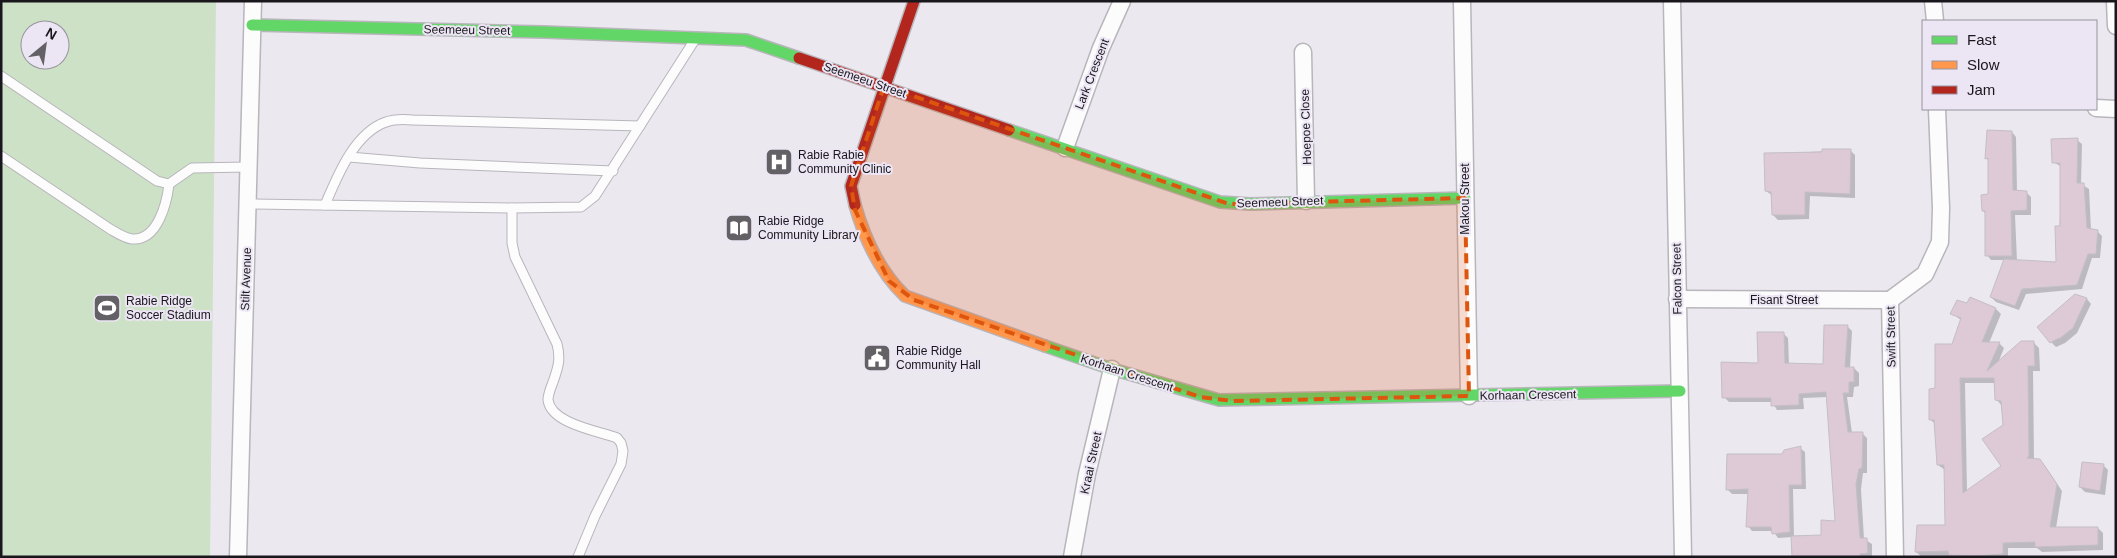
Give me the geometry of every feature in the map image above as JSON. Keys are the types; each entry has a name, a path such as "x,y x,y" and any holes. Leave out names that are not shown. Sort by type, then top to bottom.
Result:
{"street":[{"name":"Stilt Avenue","path":"238,557 253,1"},
{"name":"Korhaan Crescent","path":"914,1 850,186 855,210 889,281 898,291 914,300 1112,369 1218,400 1680,391"},
{"name":"Lark Crescent","path":"1065,148 1101,48 1122,1"},
{"name":"Makou Street","path":"1462,1 1469,396"},
{"name":"Falcon Street","path":"1672,1 1683,557"},
{"path":"1933,1 1935,20"},
{"path":"2115,1 2116,26"},
{"name":"Seemeeu Street","path":"252,25 697,36 746,40 1220,202 1250,204 1464,198"},
{"name":"Hoepoe Close","path":"1304,52 1306,201"},
{"path":"2097,108 2116,109"},
{"name":"Swift Street","path":"1896,557 1890,300 1924,274 1940,242 1941,208 1938,110"},
{"name":"Fisant Street","path":"1677,300 1890,300"},
{"name":"Kraai Street","path":"1072,557 1087,474 1112,369"}],"lane":[{"path":"248,204 512,208 581,207 596,196 697,36"},
{"path":"1,76 157,181 168,184 192,168 248,167"},
{"path":"324,205 348,157 372,130 388,121 640,126"},
{"path":"1,156 110,229 135,239 148,233 159,221 167,200 168,184"},
{"path":"348,157 420,163 613,170"},
{"path":"512,208 513,251 536,305 557,344 560,357 548,399 552,409 559,416 578,426 617,438 623,451 621,464 595,516 578,557"}],"highlighted area":[{"path":"884,86 1229,204 1465,198 1469,396 1233,401 1200,397 914,300 889,281 855,210 851,186"}],"green space":[{"name":"Rabie Ridge Soccer Stadium","path":"1,1 216,1 210,557 1,557"}],"building":[{"path":"1987,130 2012,131 2013,190 2027,191 2027,210 2011,211 2012,256 1985,256 1985,211 1982,211 1981,195 1988,194 1988,158 1985,159"},
{"path":"2078,138 2077,183 2084,183 2087,228 2098,230 2096,254 2088,254 2077,285 2022,289 2015,306 1990,297 2004,259 2056,262 2055,226 2060,226 2060,163 2052,163 2051,139"},
{"path":"1822,149 1851,149 1850,194 1805,192 1805,215 1772,215 1771,192 1765,191 1764,153 1822,152"},
{"path":"2075,294 2087,298 2073,328 2059,339 2050,343 2037,327"},
{"path":"1970,297 1996,308 1982,342 2000,342 1987,371 2021,341 2034,341 2035,366 2028,366 2029,456 2027,458 2040,459 2057,484 2050,527 2098,527 2098,545 2035,547 2035,542 2003,543 2003,554 1975,556 1949,555 1948,551 1915,552 1917,525 1945,525 1944,465 1937,465 1934,420 1929,420 1929,389 1935,388 1935,344 1952,344 1961,318 1950,314 1957,300 1967,303","holes":["1960,378 1994,378 1995,400 2001,401 2003,425 1982,439 2001,466 1963,493"]},
{"path":"1824,325 1848,325 1845,367 1854,367 1854,382 1849,382 1849,393 1843,393 1848,432 1863,432 1862,468 1859,469 1856,484 1860,538 1867,538 1868,553 1860,554 1860,557 1792,557 1791,536 1821,535 1821,520 1835,521 1826,392 1799,394 1799,405 1771,406 1771,398 1722,398 1721,362 1758,363 1757,332 1784,332 1785,363 1823,364"},
{"path":"1801,446 1802,485 1789,485 1790,532 1772,534 1771,527 1746,527 1748,489 1726,490 1727,454 1782,454 1784,450"},
{"path":"2082,462 2104,464 2100,491 2079,487"}],"traffic: fast":[{"path":"252,25 544,32 746,40 799,58"},
{"path":"1009,130 1220,202 1250,204 1465,198"},
{"path":"1045,346 1112,369 1219,400 1680,391"}],"traffic: slow":[{"path":"855,205 874,253 888,276 905,296 1045,346"}],"traffic: jam":[{"path":"855,205 851,186 914,1"},
{"path":"799,58 1009,130"}],"place":[{"name":"Rabie Rabie Community Clinic","path":"779,162"},
{"name":"Rabie Ridge Community Library","path":"739,228"},
{"name":"Rabie Ridge Soccer Stadium","path":"107,308"},
{"name":"Rabie Ridge Community Hall","path":"877,358"}]}
